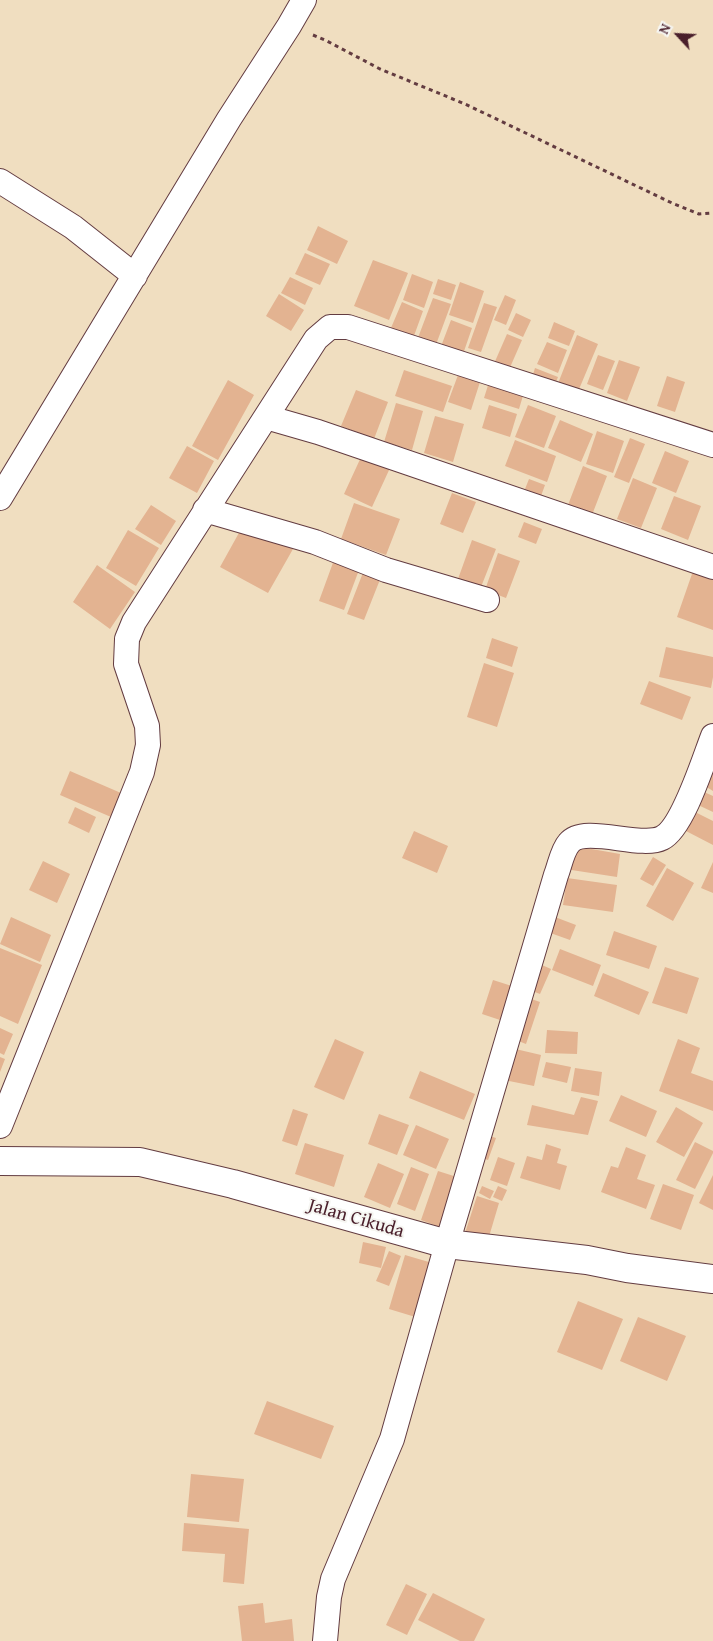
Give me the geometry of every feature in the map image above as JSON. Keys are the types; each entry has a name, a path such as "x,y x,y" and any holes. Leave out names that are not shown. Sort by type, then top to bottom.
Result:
{"street":[{"path":"0,498 229,120 290,26 304,0"},
{"path":"0,181 73,227 135,276"},
{"path":"0,1126 142,772 148,745 147,726 126,664 127,639 134,622 316,339 330,327 348,327 713,445"},
{"path":"266,417 318,432 713,567"},
{"path":"205,510 314,542 386,570 488,600"},
{"path":"325,1641 328,1597 333,1579 392,1439 446,1244 553,885 567,845 573,838 589,835 643,840 662,838 674,826 687,804 713,736"},
{"name":"Jalan Cikuda","path":"0,1161 140,1162 232,1184 446,1244 587,1260 627,1268 713,1279"}],"path":[{"path":"290,26 327,41 380,69 465,104 672,203 699,214 713,213"}],"building":[{"path":"318,226 348,241 337,264 307,250"},
{"path":"305,253 330,264 320,285 295,274"},
{"path":"373,260 408,273 389,320 354,306"},
{"path":"412,274 433,282 424,308 403,300"},
{"path":"290,277 313,288 305,305 281,293"},
{"path":"438,279 456,285 451,300 433,294"},
{"path":"460,282 484,291 473,323 449,315"},
{"path":"279,294 304,310 291,331 266,316"},
{"path":"505,295 516,300 506,325 494,320"},
{"path":"433,298 451,304 434,350 416,343"},
{"path":"402,302 423,311 411,344 388,335"},
{"path":"484,303 497,307 481,352 468,348"},
{"path":"516,313 531,320 523,337 508,330"},
{"path":"451,320 472,328 462,357 440,349"},
{"path":"554,322 575,331 569,346 548,338"},
{"path":"507,334 522,340 508,372 493,366"},
{"path":"577,335 598,344 577,394 557,386"},
{"path":"547,342 567,350 558,373 537,364"},
{"path":"598,355 615,361 603,390 587,384"},
{"path":"619,360 640,367 627,401 607,393"},
{"path":"535,368 558,377 553,389 531,381"},
{"path":"404,370 452,386 443,412 395,396"},
{"path":"458,375 480,382 471,410 448,402"},
{"path":"667,376 685,382 675,412 657,406"},
{"path":"490,379 525,389 519,409 484,398"},
{"path":"228,380 254,395 218,460 192,446"},
{"path":"356,390 388,402 374,439 341,426"},
{"path":"396,403 423,411 412,450 384,442"},
{"path":"489,405 517,414 510,437 482,428"},
{"path":"528,405 556,416 544,448 515,437"},
{"path":"435,416 464,424 453,462 424,453"},
{"path":"560,420 593,434 581,462 548,448"},
{"path":"597,431 624,441 613,473 586,464"},
{"path":"630,438 645,444 629,483 614,477"},
{"path":"515,440 556,456 547,482 505,466"},
{"path":"187,446 214,461 197,493 169,478"},
{"path":"665,451 689,461 676,493 652,483"},
{"path":"362,455 390,468 372,507 344,494"},
{"path":"583,466 607,476 592,515 568,505"},
{"path":"633,478 657,488 641,528 617,519"},
{"path":"529,479 545,485 541,496 525,489"},
{"path":"452,493 476,502 463,533 440,524"},
{"path":"674,496 701,506 688,540 661,529"},
{"path":"354,503 400,519 386,555 341,539"},
{"path":"151,505 176,521 161,545 135,529"},
{"path":"245,522 293,549 268,593 220,567"},
{"path":"524,522 542,529 536,544 518,537"},
{"path":"128,530 159,548 136,586 106,568"},
{"path":"472,540 496,549 481,587 458,579"},
{"path":"498,553 520,561 506,598 485,590"},
{"path":"334,560 359,570 344,610 319,601"},
{"path":"97,565 135,592 110,629 73,602"},
{"path":"364,570 381,577 364,620 347,614"},
{"path":"693,571 713,578 713,630 677,617"},
{"path":"492,638 518,647 512,667 486,658"},
{"path":"666,647 713,657 711,688 659,677"},
{"path":"484,663 514,673 497,727 467,717"},
{"path":"649,681 691,697 682,720 640,704"},
{"path":"713,770 713,791 705,786"},
{"path":"70,771 121,793 111,817 60,795"},
{"path":"704,792 713,796 713,812 698,805"},
{"path":"75,807 96,817 89,833 68,823"},
{"path":"695,812 713,821 713,845 686,831"},
{"path":"414,831 448,846 437,873 402,858"},
{"path":"569,845 620,854 617,877 565,869"},
{"path":"653,857 666,865 653,886 640,879"},
{"path":"43,861 70,874 57,903 29,890"},
{"path":"713,862 713,893 701,888"},
{"path":"667,868 694,883 673,921 646,906"},
{"path":"567,878 617,885 613,912 563,905"},
{"path":"547,914 576,925 570,940 542,930"},
{"path":"11,917 51,935 40,962 0,944"},
{"path":"614,931 657,946 649,969 606,955"},
{"path":"0,948 42,965 18,1024 0,1016"},
{"path":"560,949 601,965 593,986 552,970"},
{"path":"535,962 551,969 540,994 524,988"},
{"path":"665,967 699,978 687,1014 652,1003"},
{"path":"603,973 649,992 639,1015 594,996"},
{"path":"493,980 515,987 503,1021 482,1014"},
{"path":"523,996 540,1002 526,1044 508,1037"},
{"path":"0,1028 13,1034 4,1055 0,1053"},
{"path":"547,1030 578,1032 577,1054 545,1053"},
{"path":"335,1039 364,1052 344,1100 314,1087"},
{"path":"678,1039 700,1048 691,1073 713,1081 713,1111 659,1091"},
{"path":"507,1047 541,1055 534,1086 499,1079"},
{"path":"0,1057 5,1059 0,1072"},
{"path":"546,1062 571,1067 567,1083 542,1077"},
{"path":"575,1068 602,1072 599,1096 571,1091"},
{"path":"420,1071 475,1094 464,1120 409,1098"},
{"path":"621,1095 657,1111 646,1137 609,1121"},
{"path":"581,1097 598,1101 588,1135 527,1125 532,1105 574,1115"},
{"path":"676,1107 703,1123 684,1157 656,1142"},
{"path":"293,1109 308,1114 297,1146 282,1141"},
{"path":"379,1114 409,1125 397,1155 368,1144"},
{"path":"416,1125 449,1139 436,1169 403,1155"},
{"path":"483,1134 496,1138 488,1160 476,1156"},
{"path":"695,1142 713,1151 713,1153 695,1189 676,1180"},
{"path":"305,1143 344,1155 334,1187 295,1174"},
{"path":"546,1144 561,1149 557,1163 567,1166 560,1190 520,1178 527,1156 542,1160"},
{"path":"626,1147 646,1155 637,1179 655,1185 646,1209 601,1192 611,1166 618,1168"},
{"path":"498,1157 515,1163 507,1186 490,1180"},
{"path":"378,1163 404,1174 390,1208 364,1197"},
{"path":"411,1167 429,1174 415,1211 397,1204"},
{"path":"438,1171 460,1178 443,1228 421,1220"},
{"path":"713,1175 713,1210 699,1203"},
{"path":"663,1184 694,1195 681,1230 650,1219"},
{"path":"482,1186 494,1191 490,1199 479,1193"},
{"path":"498,1186 507,1190 502,1201 493,1197"},
{"path":"477,1196 499,1203 488,1240 465,1233"},
{"path":"363,1242 386,1247 381,1268 359,1263"},
{"path":"389,1251 401,1256 389,1286 376,1281"},
{"path":"405,1255 439,1265 422,1319 389,1309"},
{"path":"578,1301 623,1319 602,1370 557,1352"},
{"path":"638,1317 686,1336 667,1381 620,1361"},
{"path":"267,1401 334,1426 321,1459 254,1434"},
{"path":"191,1474 244,1479 239,1522 187,1517"},
{"path":"184,1523 249,1529 244,1584 223,1582 225,1554 182,1551"},
{"path":"406,1584 427,1594 407,1635 386,1625"},
{"path":"433,1593 485,1619 474,1641 460,1641 418,1620"},
{"path":"263,1603 265,1623 292,1619 294,1641 242,1641 238,1606"}]}
